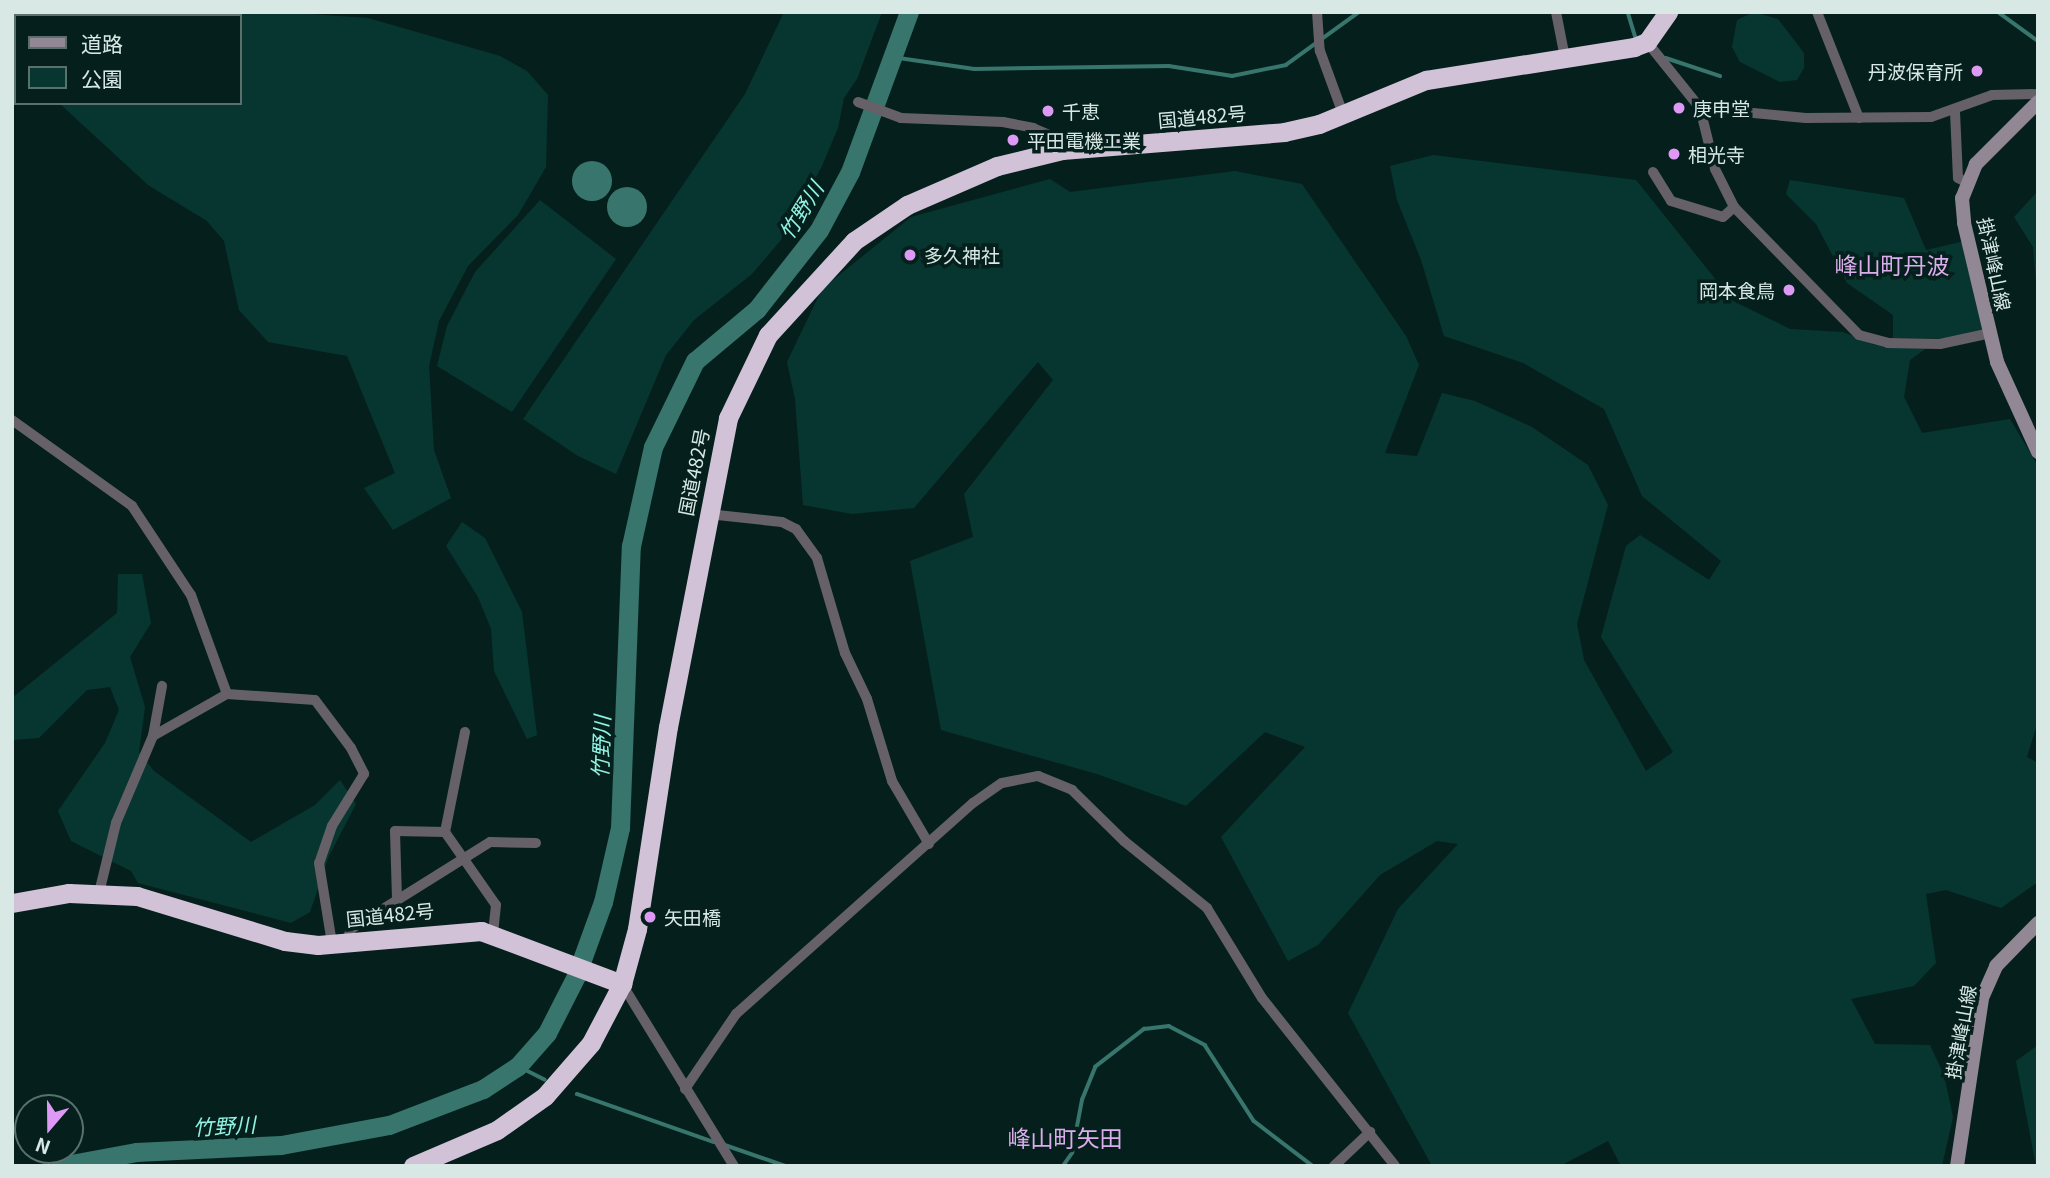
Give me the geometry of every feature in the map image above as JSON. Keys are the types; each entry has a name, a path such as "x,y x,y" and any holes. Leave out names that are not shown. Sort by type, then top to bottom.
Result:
{"highway":[{"path":"1647,42 1668,12"},
{"name":"国道482号","path":"12,903 69,893 136,897 285,941 339,942 448,931 493,935 616,980 641,906 668,727 708,514 737,391 768,335 854,241 906,205 997,166 1080,148 1284,132 1343,114 1426,80 1647,42"},
{"path":"412,1166 497,1130 545,1096 591,1043 616,980"}],"main road":[{"path":"1966,182 1995,143 2038,102"},
{"name":"掛津峰山線","path":"1966,182 1964,223 1991,333 2008,393 2038,452"},
{"name":"掛津峰山線","path":"1957,1166 1982,998 1996,965 2038,923"}],"street":[{"path":"1317,12 1320,51 1343,114"},
{"path":"1556,12 1565,58"},
{"path":"1817,12 1859,118"},
{"path":"1647,42 1700,108 1715,169 1734,207 1859,335 1888,343 1940,344 1991,333"},
{"path":"1700,108 1859,118 1931,117 1955,112 1992,95 2038,94"},
{"path":"858,102 901,118 1003,122 1032,128 1080,148"},
{"path":"1955,112 1958,178 1966,182"},
{"path":"1653,172 1671,201 1723,218 1734,207"},
{"path":"12,420 132,506 191,596 227,694"},
{"path":"708,514 782,522 796,529 817,558 845,653 867,699 892,781 929,844"},
{"path":"99,893 116,823 153,736 162,686"},
{"path":"153,736 227,694 314,700 327,712 364,774 332,826 319,863 339,942"},
{"path":"465,732 445,832 496,905 493,935"},
{"path":"685,1089 736,1014 973,803 1010,780 1038,776 1072,790 1124,841 1207,908 1262,998 1395,1166"},
{"path":"397,899 395,831 445,832"},
{"path":"339,942 351,929 490,842 536,843"},
{"path":"616,980 734,1166"},
{"path":"1334,1166 1370,1132"}],"green space":[{"path":"282,12 368,18 500,56 527,71 548,95 546,167 518,215 468,266 439,321 429,366 434,450 451,498 393,530 364,488 395,473 347,356 268,342 239,310 224,241 207,221 148,185 61,105 242,105 242,14 86,14"},
{"path":"784,12 882,12 857,79 844,98 838,128 822,166 781,240 752,274 694,320 666,355 616,474 578,456 523,419 745,94"},
{"path":"1754,12 1778,19 1804,53 1804,68 1797,80 1780,82 1740,62 1732,47 1737,20"},
{"path":"1433,155 1636,180 1733,301 1790,329 1843,332 1875,345 1928,347 1910,360 1904,397 1922,433 2010,419 2038,466 2038,721 2027,757 2038,763 2038,882 2001,908 1946,890 1926,894 1936,963 1914,986 1851,999 1875,1044 1930,1045 1944,1075 1953,1117 1942,1166 1621,1166 1608,1141 1560,1166 1432,1166 1348,1013 1398,909 1458,844 1437,841 1380,875 1318,945 1288,961 1221,837 1305,747 1265,732 1186,806 1097,774 941,730 910,561 973,537 964,494 1053,380 1038,362 914,508 852,514 803,505 795,399 787,362 822,289 911,217 1050,179 1070,192 1235,171 1302,184 1406,336 1419,365 1385,453 1417,456 1442,393 1475,401 1532,427 1588,465 1608,505 1577,624 1584,660 1646,771 1673,752 1601,637 1626,546 1640,535 1709,580 1721,561 1642,496 1604,409 1523,363 1444,336 1421,260 1397,200 1390,166"},
{"path":"1790,180 1904,198 1926,250 1965,241 1985,325 1981,332 1966,339 1893,338 1893,315 1847,283 1816,224 1786,194"},
{"path":"2038,191 2038,306 2033,247 2014,217"},
{"path":"540,200 616,259 512,412 437,366 447,326 475,272"},
{"path":"462,522 485,538 522,612 537,735 527,739 494,671 491,629 478,597 446,546"},
{"path":"118,574 142,574 151,623 130,657 145,707 139,752 154,771 251,842 315,805 340,780 356,804 329,856 310,912 291,923 138,883 131,871 71,841 58,811 105,743 119,710 110,687 87,690 39,738 12,740 12,698 117,613"},
{"path":"2038,1045 2038,1166 2036,1166 2016,1061"}],"shaded area":[{"path":"592,161 606,167 612,181 606,195 592,201 578,195 572,181 578,167"},
{"path":"627,187 641,193 647,207 641,221 627,227 613,221 607,207 613,193"}],"waterway":[{"name":"竹野川","path":"60,1166 136,1152 281,1145 389,1125 483,1089 518,1066 547,1033 576,976 603,902 620,828 631,546 653,447 695,361 757,309 819,230 850,172 909,12"},
{"path":"892,57 974,69 1169,66 1232,76 1286,65 1359,12"},
{"path":"1628,12 1636,38"},
{"path":"1998,12 2038,41"},
{"path":"1666,58 1720,76"},
{"path":"1063,1166 1072,1153 1082,1100 1095,1067 1144,1029 1169,1026 1205,1045 1254,1121 1313,1166"},
{"path":"518,1066 545,1080"},
{"path":"577,1094 714,1142"},
{"path":"725,1145 786,1166"}],"place":[{"name":"丹波保育所","path":"1977,71"},
{"name":"庚申堂","path":"1679,108"},
{"name":"千恵","path":"1048,111"},
{"name":"平田電機工業","path":"1013,140"},
{"name":"相光寺","path":"1674,154"},
{"name":"多久神社","path":"910,255"},
{"name":"岡本食鳥","path":"1789,290"},
{"name":"矢田橋","path":"650,917"}],"district":[{"name":"峰山町丹波","path":"1892,264"},
{"name":"峰山町矢田","path":"1065,1137"}]}
